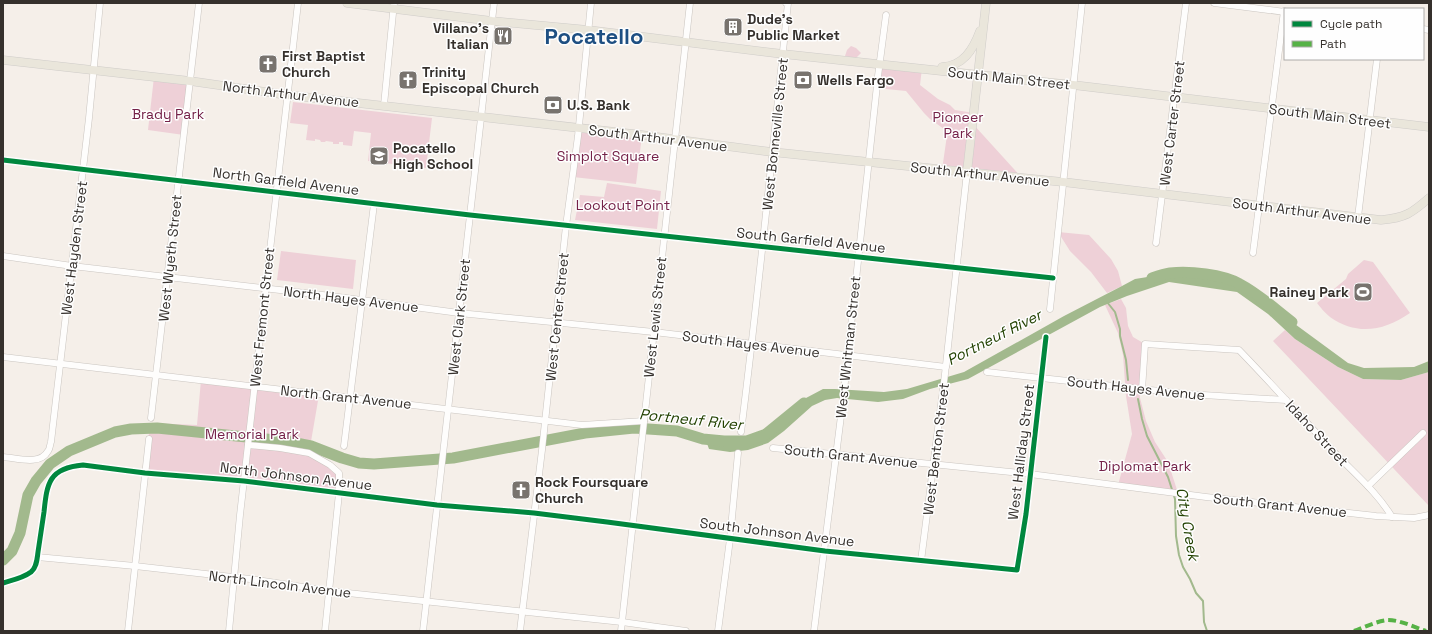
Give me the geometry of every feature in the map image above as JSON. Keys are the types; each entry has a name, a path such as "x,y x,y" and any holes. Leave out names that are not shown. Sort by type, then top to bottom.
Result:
{"main road":[{"name":"South Main Street","path":"346,3 394,5 492,21 588,30 879,65 927,68 1429,127"},
{"name":"West Benton Street","path":"967,172 986,6"},
{"path":"927,68 951,67 963,59 972,49 984,19"},
{"name":"North Arthur Avenue","path":"3,60 190,81 287,95 579,128"},
{"name":"South Arthur Avenue","path":"579,128 772,152 1063,182 1382,220 1401,218 1429,198"}],"street":[{"name":"West Hayden Street","path":"3,457 34,461 41,458 48,452 51,442 83,169 100,3"},
{"name":"West Wyeth Street","path":"151,418 198,3"},
{"name":"West Fremont Street","path":"229,631 254,386 298,3"},
{"name":"West Clark Street","path":"423,631 494,3"},
{"name":"West Center Street","path":"520,631 557,323 566,226 579,128 591,3"},
{"name":"West Lewis Street","path":"621,631 690,3"},
{"name":"West Bonneville Street","path":"741,432 783,54 787,3"},
{"path":"1050,309 1082,3"},
{"name":"West Carter Street","path":"1156,243 1186,3"},
{"path":"1214,3 1284,12 1253,253"},
{"path":"384,105 394,5"},
{"name":"West Whitman Street","path":"814,631 843,400 868,162 886,15"},
{"path":"1358,217 1377,60"},
{"name":"North Garfield Avenue","path":"3,160 566,226"},
{"name":"West Benton Street","path":"921,561 946,367 967,172"},
{"path":"344,446 374,204"},
{"name":"South Garfield Avenue","path":"566,226 1053,278"},
{"name":"North Hayes Avenue","path":"3,256 72,266 265,288 459,313 557,323"},
{"name":"South Hayes Avenue","path":"557,323 654,332 946,367"},
{"name":"West Halliday Street","path":"1017,570 1026,514 1046,337"},
{"name":"Idaho Street","path":"1142,390 1145,344 1239,350 1368,486 1385,505 1392,517"},
{"name":"North Grant Avenue","path":"3,357 319,395 546,420"},
{"name":"South Hayes Avenue","path":"987,372 1142,390 1286,400"},
{"path":"546,420 582,425 644,421"},
{"path":"1368,486 1423,433"},
{"path":"128,631 149,439"},
{"path":"248,445 309,453 330,465 339,473 339,493 325,631"},
{"name":"South Grant Avenue","path":"773,448 1030,474 1178,493 1392,517 1414,518 1429,515"},
{"path":"718,631 730,539 738,453"},
{"name":"North Johnson Avenue","path":"38,557 46,490 57,473 72,466 82,465 145,473 244,481 437,505 534,513"},
{"name":"South Johnson Avenue","path":"534,513 633,524 730,539 825,551 1017,570"},
{"path":"3,583 22,577 33,571 38,557"},
{"name":"North Lincoln Avenue","path":"38,557 234,577 329,590 522,610 686,631"}],"green space":[{"path":"851,46 856,48 861,53 855,59 845,56 847,50"},
{"name":"Pioneer Park","path":"879,65 922,68 920,85 955,110 974,113 973,124 1022,178 942,170 947,135 944,129 924,113 906,91 876,88"},
{"name":"Brady Park","path":"154,77 190,81 184,135 148,130"},
{"path":"293,102 432,118 426,168 368,161 371,133 354,131 352,146 343,145 343,142 333,144 333,142 321,142 320,140 315,139 315,141 306,140 308,125 290,123"},
{"name":"Simplot Square","path":"579,128 642,135 636,184 573,177"},
{"name":"Lookout Point","path":"607,183 661,191 657,229 575,220 580,195 604,197"},
{"path":"1058,232 1089,235 1111,259 1118,271 1122,286 1107,293 1091,272 1070,251"},
{"path":"281,251 356,260 353,289 277,280"},
{"name":"Rainey Park","path":"1364,260 1373,262 1410,313 1390,324 1370,329 1360,329 1340,323 1330,317 1322,309 1317,303 1346,279 1348,274"},
{"name":"Diplomat Park","path":"1121,299 1126,308 1128,326 1133,337 1145,344 1139,390 1146,421 1155,442 1168,462 1178,493 1118,485 1132,434 1126,396 1123,355 1118,333 1105,305"},
{"path":"1285,330 1295,339 1338,367 1363,379 1401,380 1429,372 1429,506 1273,341"},
{"name":"Memorial Park","path":"201,380 319,395 309,453 339,473 339,493 145,473 150,423 197,425"}],"shaded area":[{"path":"1166,274 1206,274 1243,286 1348,363 1364,368 1414,367 1429,361 1429,372 1401,380 1363,379 1338,367 1295,339 1268,314 1237,292 1169,282 1100,307 968,379 930,389 903,399 878,402 837,398 825,400 812,406 768,443 748,450 730,452 709,449 705,438 737,444 764,438 784,425 806,398 823,389 884,392 907,389 964,372 1064,316 1135,279"}],"waterway":[{"name":"Portneuf River","path":"1152,278 1168,273 1178,272 1206,274 1224,278 1240,284 1254,292 1292,322"},
{"name":"City Creek","path":"1107,302 1115,312 1120,329 1128,380"},
{"name":"City Creek","path":"1138,399 1147,436 1168,477 1175,499 1176,536 1179,555 1183,567 1196,593 1203,601 1204,622 1207,631"},
{"name":"Portneuf River","path":"3,560 12,551 20,533 28,495 36,481 50,464 69,451 115,432 131,429 157,428 286,441 311,446 359,463 374,464 453,458 585,433 634,428 677,431 703,439 747,441 766,434 804,403"}],"marked path":[{"path":"1354,631 1388,620 1402,622 1426,631"}],"cycle path":[{"path":"3,160 470,215 1053,278"},
{"path":"3,583 25,576 31,572 36,565 47,493 52,479 63,470 83,465 145,473 244,481 437,505 534,513 825,551 1017,570 1026,514 1046,337"}],"place":[{"name":"Dude's Public Market","path":"733,27"},
{"name":"Villano's Italian","path":"503,36"},
{"name":"First Baptist Church","path":"268,64"},
{"name":"Trinity Episcopal Church","path":"408,80"},
{"name":"Wells Fargo","path":"803,80"},
{"name":"U.S. Bank","path":"553,105"},
{"name":"Pocatello High School","path":"379,156"},
{"name":"Rainey Park","path":"1363,292"},
{"name":"Rock Foursquare Church","path":"521,490"}],"district":[{"name":"Pocatello","path":"594,36"}]}
